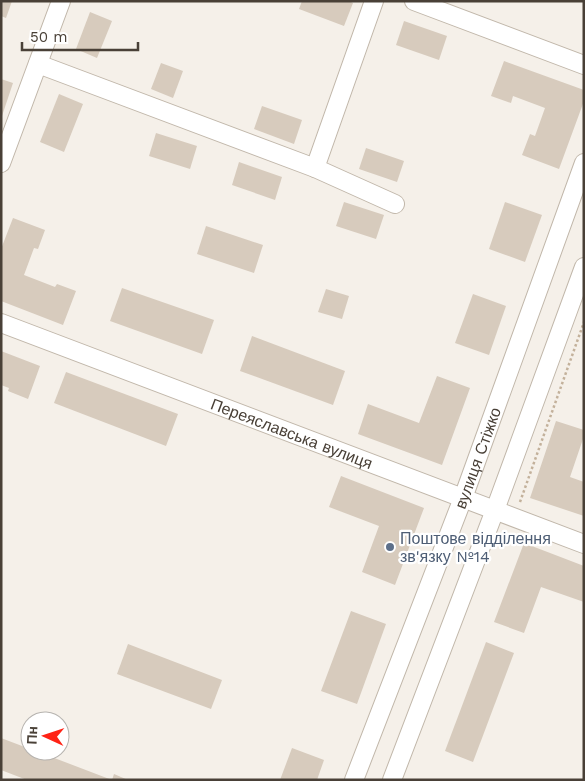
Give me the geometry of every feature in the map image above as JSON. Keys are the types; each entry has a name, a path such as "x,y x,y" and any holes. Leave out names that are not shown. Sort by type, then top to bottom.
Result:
{"street":[{"path":"1,163 61,1"},
{"path":"316,168 374,1"},
{"path":"414,1 584,65"},
{"path":"38,64 316,168 395,204"},
{"name":"вулиця Стіжко","path":"354,780 463,498 584,162"},
{"path":"392,780 495,510 584,267"},
{"name":"Переяславська вулиця","path":"1,323 584,544"}],"path":[{"path":"514,517 584,322"}],"building":[{"path":"1,1 12,1 6,18 1,16"},
{"path":"302,1 349,1 353,3 344,26 299,9"},
{"path":"90,12 112,21 97,58 76,49"},
{"path":"404,21 447,36 439,60 396,45"},
{"path":"504,61 584,90 584,101 559,169 522,155 530,134 535,136 545,108 513,96 511,103 491,96"},
{"path":"161,63 183,71 173,98 151,89"},
{"path":"1,79 13,83 2,116 1,116"},
{"path":"59,94 83,104 64,152 40,142"},
{"path":"262,106 302,120 294,144 254,129"},
{"path":"156,133 197,146 190,169 149,156"},
{"path":"366,148 404,161 397,182 359,169"},
{"path":"239,162 282,177 275,200 232,185"},
{"path":"344,202 384,215 376,239 336,226"},
{"path":"505,202 542,215 525,262 489,249"},
{"path":"13,218 45,230 38,249 34,248 24,275 55,287 57,284 76,291 63,325 1,301 1,249"},
{"path":"206,226 263,245 254,273 197,254"},
{"path":"122,288 214,320 202,354 110,321"},
{"path":"326,289 349,296 342,319 318,312"},
{"path":"473,294 506,306 489,355 455,343"},
{"path":"252,336 345,371 333,405 240,371"},
{"path":"1,351 40,366 28,399 8,391 9,388 1,385"},
{"path":"66,372 178,414 166,446 54,403"},
{"path":"437,376 470,388 442,465 358,434 368,404 419,423"},
{"path":"556,421 584,430 584,436 570,477 584,482 584,516 530,498"},
{"path":"341,476 424,508 395,585 362,572 379,526 329,507"},
{"path":"524,543 584,566 584,602 541,587 524,633 494,622"},
{"path":"351,611 386,624 357,704 321,691"},
{"path":"486,642 514,653 473,762 445,751"},
{"path":"128,644 222,680 211,709 117,674"},
{"path":"1,738 20,745 20,761 62,761 112,780 27,780 1,770"},
{"path":"292,748 324,760 317,780 280,780"},
{"path":"114,774 128,780 112,780"}],"place":[{"name":"Поштове відділення зв'язку №14","path":"390,547"}]}
